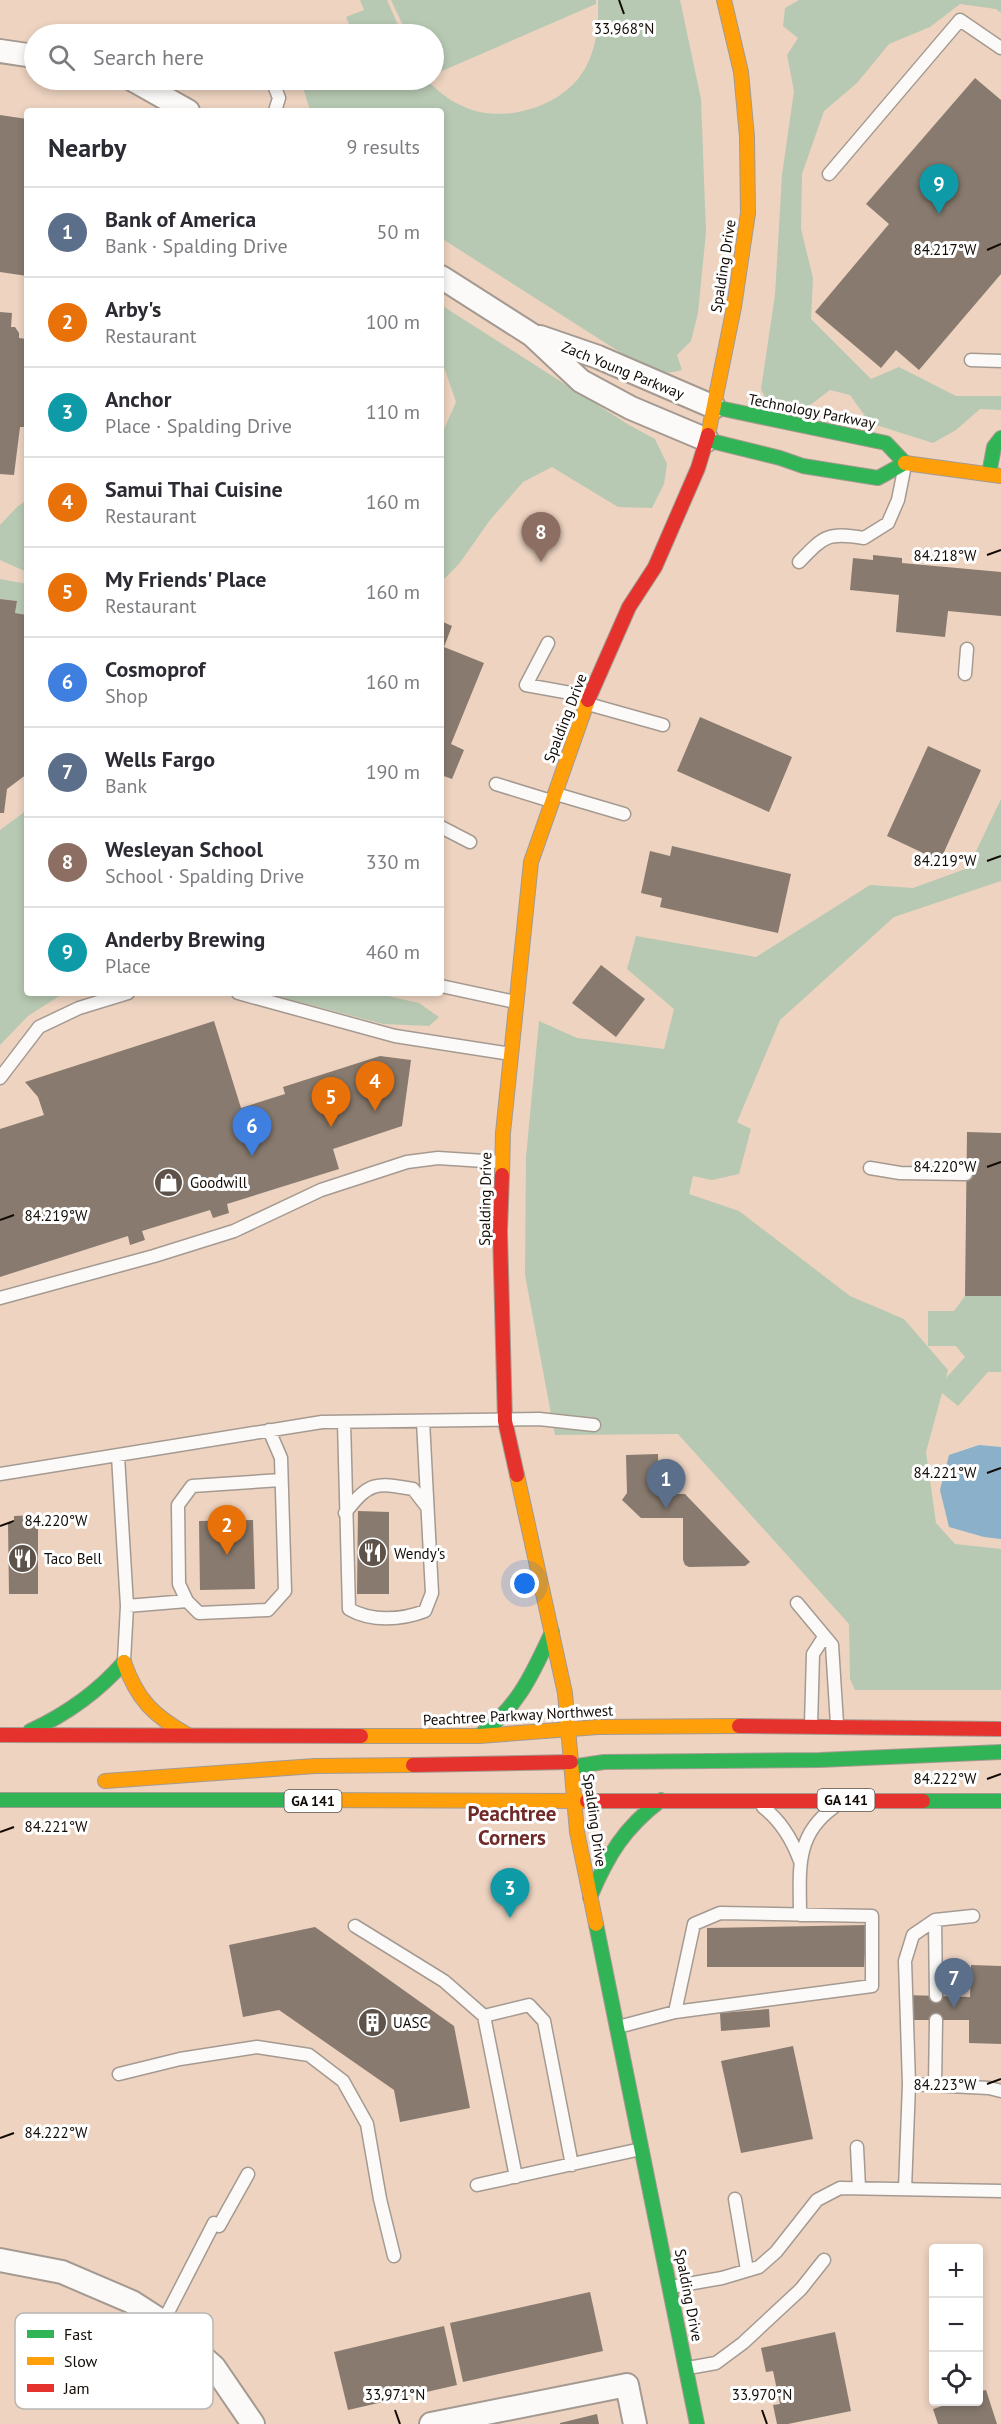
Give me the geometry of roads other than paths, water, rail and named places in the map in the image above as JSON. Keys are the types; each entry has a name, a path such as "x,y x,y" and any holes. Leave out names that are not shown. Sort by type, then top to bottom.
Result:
{"main road":[{"name":"Spalding Drive","path":"698,2424 577,1832 565,1693 505,1421 500,1232 502,1162 511,1054 531,862 588,700 629,607 656,567 698,468 707,440 734,307 748,213 747,137 741,72 726,1"},
{"name":"Technology Parkway","path":"714,407 748,416 886,442 907,463"},
{"path":"707,440 803,466 878,478 907,463 995,475 994,447 1001,438"},
{"path":"479,1736 495,1725 518,1701 552,1632"},
{"path":"20,1735 53,1721 86,1701 103,1688 124,1662"},
{"path":"124,1662 136,1695 149,1710 164,1722 188,1735"},
{"name":"Peachtree Parkway Northwest","path":"0,1735 479,1736 598,1727 837,1726 1001,1729"},
{"path":"53,1801 104,1781 315,1766 820,1760 1001,1752"},
{"name":"GA 141","path":"0,1800 1001,1801"},
{"path":"590,1897 612,1849 624,1831 634,1820 661,1800"}],"street":[{"path":"0,51 24,55"},
{"path":"151,90 183,108"},
{"name":"Zach Young Parkway","path":"444,279 532,334 581,381 631,408 707,440"},
{"name":"Zach Young Parkway","path":"532,334 598,357 714,407"},
{"path":"0,2260 62,2272 132,2302 149,2313"},
{"path":"213,2366 253,2424"},
{"path":"431,2424 627,2385 635,2424"}],"lane":[{"path":"829,174 960,20 1001,48"},
{"path":"276,90 279,98 276,108"},
{"path":"971,360 1001,361"},
{"path":"800,562 822,538 843,534 864,538 888,523 898,500 907,463"},
{"path":"548,643 526,685 588,700 663,725"},
{"path":"965,674 967,649"},
{"path":"496,784 624,814"},
{"path":"444,829 470,843"},
{"path":"444,987 516,1002"},
{"path":"0,1078 39,1027 80,1008 118,996"},
{"path":"249,996 395,1036 511,1054"},
{"path":"0,1298 154,1256 234,1231 321,1190 407,1162 438,1158 502,1162"},
{"path":"870,1168 900,1173 966,1174"},
{"path":"0,1474 313,1423 539,1419 594,1425"},
{"path":"344,1422 349,1609 361,1616 407,1618 425,1611 432,1593 423,1421"},
{"path":"269,1430 281,1458 285,1592 268,1610 199,1613 188,1601 179,1584 178,1505 192,1486 281,1480"},
{"path":"118,1456 127,1606 124,1662"},
{"path":"345,1513 361,1493 375,1486 392,1485 413,1489 428,1508"},
{"path":"127,1606 188,1601"},
{"path":"797,1604 832,1645 837,1726"},
{"path":"811,1727 813,1654 824,1637"},
{"path":"755,1800 780,1823 790,1837 800,1861"},
{"path":"800,1915 800,1861 805,1842 814,1825 845,1800"},
{"path":"618,2026 675,2012 872,1986 872,1916 720,1913 694,1924 675,2012"},
{"path":"906,2189 909,2084 905,1961 913,1935 935,1920 973,1916"},
{"path":"935,1920 936,1996"},
{"path":"355,1926 444,1981 484,2016 516,2177"},
{"path":"484,2016 529,2005 544,2021 572,2165"},
{"path":"935,2085 936,2020"},
{"path":"119,2074 180,2059 257,2047 309,2055 343,2081 367,2124 394,2256"},
{"path":"909,2084 997,2088"},
{"path":"857,2147 859,2188"},
{"path":"477,2185 642,2149"},
{"path":"168,2313 216,2224 248,2174"},
{"path":"670,2287 722,2278 759,2267 776,2252 817,2200 840,2188 1001,2191"},
{"path":"735,2199 747,2270"},
{"path":"686,2368 716,2363 743,2343 801,2289 824,2260"}],"water":[{"path":"979,1445 1001,1447 1001,1539 984,1537 949,1527 940,1490 949,1455"}],"place":[{"name":"Anderby Brewing","path":"939,214"},
{"name":"Wesleyan School","path":"541,562"},
{"name":"Samui Thai Cuisine","path":"375,1111"},
{"name":"My Friends' Place","path":"331,1127"},
{"name":"Cosmoprof","path":"252,1156"},
{"name":"Goodwill","path":"169,1182"},
{"name":"Bank of America","path":"666,1509"},
{"name":"Wendy's","path":"373,1553"},
{"name":"Arby's","path":"227,1555"},
{"name":"Taco Bell","path":"23,1558"},
{"name":"Anchor","path":"510,1918"},
{"name":"Wells Fargo","path":"954,2008"},
{"name":"UASC","path":"372,2022"}],"district":[{"name":"Peachtree Corners","path":"512,1825"}]}
